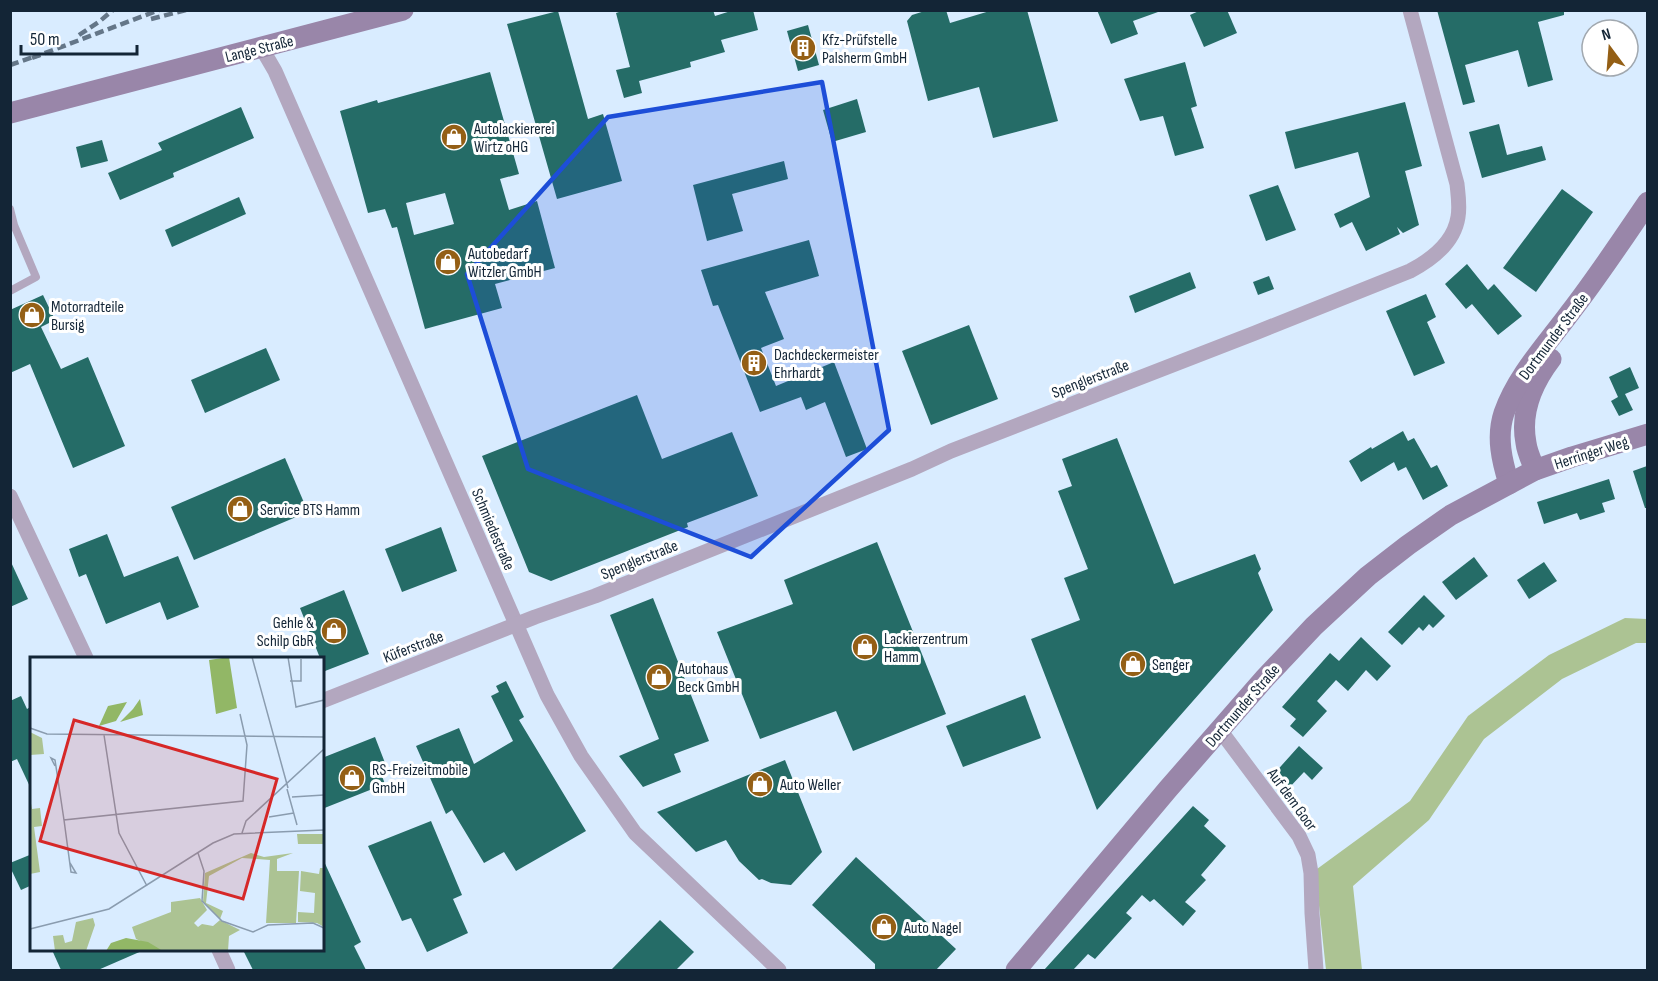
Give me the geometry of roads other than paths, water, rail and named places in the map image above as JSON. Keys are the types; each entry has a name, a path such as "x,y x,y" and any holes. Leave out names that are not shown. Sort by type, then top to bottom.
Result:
{"main road":[{"name":"Lange Straße","path":"10,113 403,10"},
{"name":"Dortmunder Straße","path":"1509,484 1501,454 1500,430 1504,413 1517,384 1604,268 1647,202"},
{"name":"Dortmunder Straße","path":"1016,970 1220,730 1314,626 1368,576 1408,545 1451,515 1535,470 1526,446 1524,421 1529,397 1542,372 1632,250 1647,226"},
{"name":"Herringer Weg","path":"1535,470 1647,434"}],"street":[{"name":"Spenglerstraße","path":"516,625 595,596 912,469 951,451 1310,311 1410,271 1426,262 1440,251 1453,231 1458,218 1458,196 1457,184 1410,10"},
{"name":"Schmiedestraße","path":"261,47 275,71 516,625 548,695 581,756 635,833 779,970"},
{"path":"10,496 86,657"},
{"name":"Küferstraße","path":"324,700 516,625"},
{"name":"Auf dem Goor","path":"1220,730 1299,836 1308,855 1316,970"},
{"path":"219,951 228,970"}],"lane":[{"path":"10,209 14,225 36,277 10,291"}],"railway":[{"path":"79,35 113,10"},
{"path":"32,58 159,10"},
{"path":"151,19 186,10"},
{"path":"10,65 39,55"}],"place":[{"name":"Kfz-Prüfstelle Palsherm GmbH","path":"803,48"},
{"name":"Autolackiererei Wirtz oHG","path":"454,137"},
{"name":"Autobedarf Witzler GmbH","path":"448,262"},
{"name":"Motorradteile Bursig","path":"32,315"},
{"name":"Dachdeckermeister Ehrhardt","path":"754,363"},
{"name":"Service BTS Hamm","path":"240,509"},
{"name":"Gehle & Schilp GbR","path":"334,631"},
{"name":"Lackierzentrum Hamm","path":"865,647"},
{"name":"Senger","path":"1133,664"},
{"name":"Autohaus Beck GmbH","path":"659,677"},
{"name":"RS-Freizeitmobile GmbH","path":"352,778"},
{"name":"Auto Weller","path":"760,784"},
{"name":"Auto Nagel","path":"884,927"}]}
